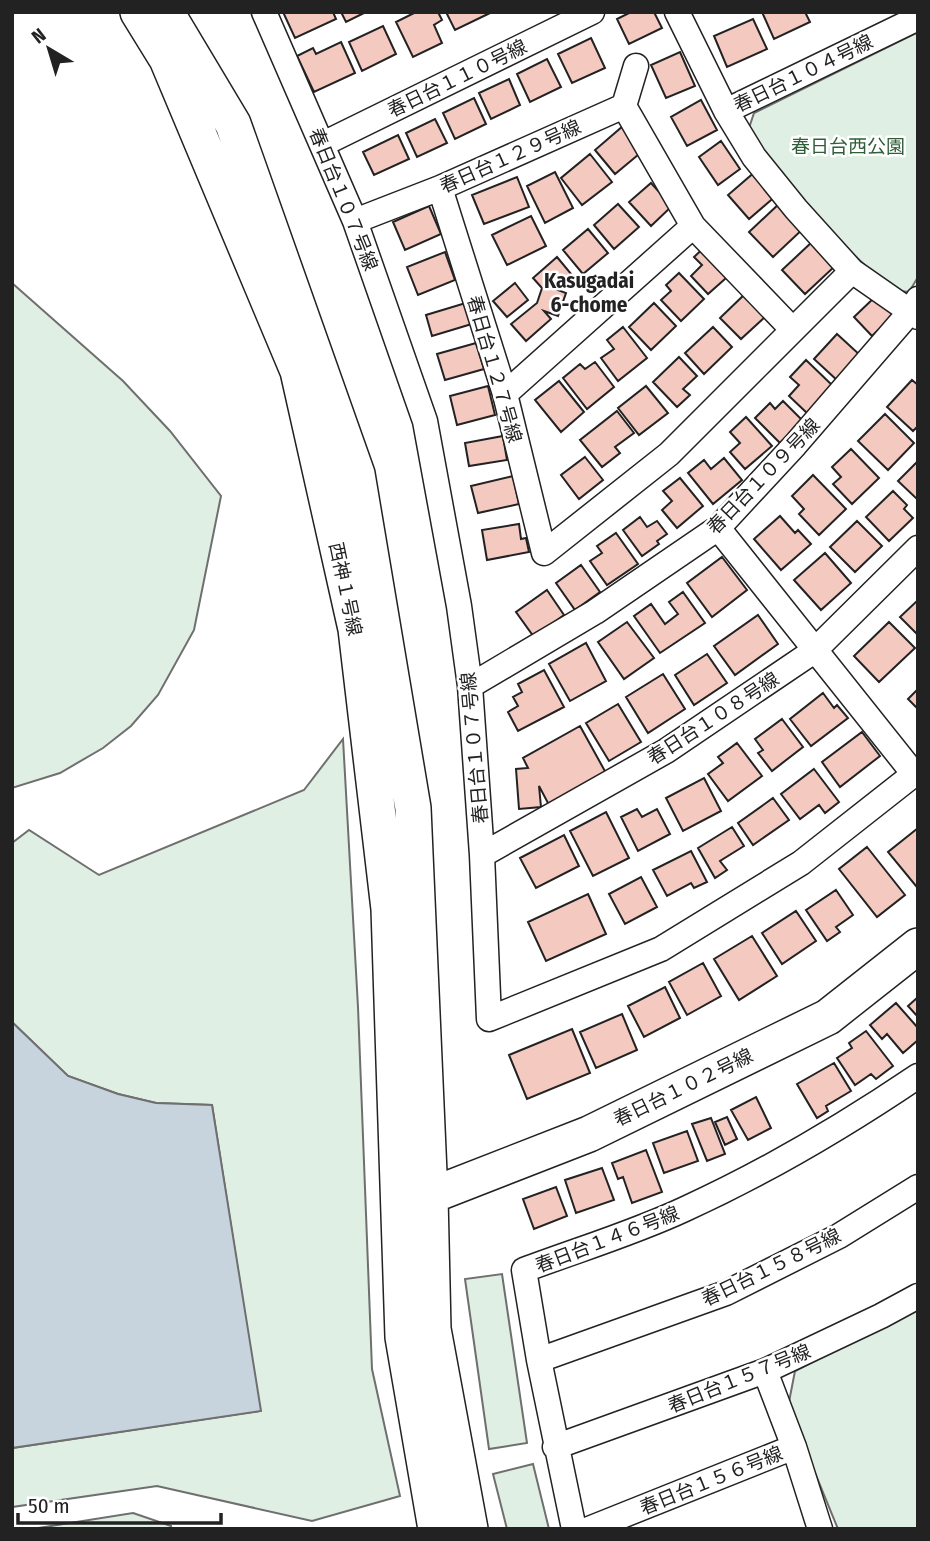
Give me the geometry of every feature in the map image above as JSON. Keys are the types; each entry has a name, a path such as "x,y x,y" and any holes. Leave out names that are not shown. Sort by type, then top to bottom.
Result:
{"street":[{"name":"西神１号線","path":"138,12 167,59 298,371 356,629 389,909 414,1199"},
{"name":"西神１号線","path":"166,12 233,124 357,474 413,808 414,1199"},
{"name":"春日台１０７号線","path":"264,12 355,221 425,421 459,606 470,686 482,855 489,1019 661,949 801,863 916,773"},
{"name":"春日台１１０号線","path":"323,144 592,12"},
{"path":"677,12 726,111 754,157 852,271 915,309"},
{"name":"春日台１０４号線","path":"726,111 918,18"},
{"path":"636,66 624,106 693,226 793,330 852,271"},
{"name":"春日台１２９号線","path":"355,221 440,188 624,106"},
{"name":"春日台１２７号線","path":"440,188 505,394 544,553 669,454 793,330"},
{"path":"505,394 693,226"},
{"name":"春日台１０９号線","path":"470,686 595,612 718,528 915,309"},
{"path":"718,528 916,773"},
{"name":"春日台１０８号線","path":"482,855 666,751 814,650 918,548"},
{"name":"春日台１０２号線","path":"414,1199 589,1133 828,1017 918,946"},
{"name":"春日台１４６号線","path":"574,1529 538,1360 524,1270 684,1210 796,1152 863,1113 918,1076"},
{"name":"春日台１５８号線","path":"538,1360 726,1293 839,1236 918,1187"},
{"path":"414,1199 403,1337 436,1529"},
{"path":"414,1199 433,1328 470,1529"},
{"name":"春日台１５７号線","path":"555,1447 765,1371 918,1296"},
{"path":"765,1371 794,1447 820,1529"},
{"name":"春日台１５６号線","path":"589,1529 794,1447"}],"green space":[{"name":"春日台西公園","path":"918,32 918,277 909,292 891,290 812,215 748,131 754,113"},
{"path":"12,283 123,381 170,431 221,496 194,630 158,695 131,726 103,748 60,773 12,788"},
{"path":"343,739 358,1007 372,1369 400,1496 312,1521 157,1486 12,1507 12,1448 260,1411 212,1105 156,1103 118,1094 68,1076 12,1022 12,843 29,830 99,875 304,790"},
{"path":"502,1274 527,1443 489,1449 465,1279"},
{"path":"918,1307 918,1529 838,1529 788,1407 795,1371"},
{"path":"533,1464 549,1529 507,1529 493,1474"},
{"path":"133,1513 171,1526 171,1529 32,1529"}],"shaded area":[{"path":"12,1022 68,1076 118,1094 156,1103 212,1105 261,1411 12,1448"}],"building":[{"path":"283,12 333,12 336,19 295,38"},
{"path":"341,12 366,12 346,22"},
{"path":"416,12 438,12 442,20 434,25 442,43 413,57 396,22"},
{"path":"446,12 490,12 490,13 455,30"},
{"path":"631,12 654,12 662,28 629,44 617,19"},
{"path":"762,12 805,12 810,22 774,39"},
{"path":"753,19 767,49 727,67 714,36"},
{"path":"383,26 396,54 362,71 349,42"},
{"path":"591,38 605,68 572,83 558,54"},
{"path":"341,42 355,73 314,92 297,56 313,48 316,54"},
{"path":"680,52 695,86 666,98 651,65"},
{"path":"547,59 561,87 530,102 517,74"},
{"path":"509,79 520,105 491,119 479,93"},
{"path":"474,98 486,124 455,139 443,113"},
{"path":"701,100 717,130 687,146 671,117"},
{"path":"435,119 447,143 417,157 406,133"},
{"path":"623,126 644,150 615,174 595,150"},
{"path":"398,135 409,159 374,175 363,152"},
{"path":"721,141 740,169 718,185 699,157"},
{"path":"590,154 612,182 582,205 561,178"},
{"path":"756,171 777,195 749,219 728,195"},
{"path":"555,172 573,208 545,223 527,186"},
{"path":"517,177 529,207 484,224 472,195"},
{"path":"651,183 672,206 651,226 629,202"},
{"path":"781,202 805,227 773,257 749,232"},
{"path":"618,204 639,227 614,249 594,225"},
{"path":"429,206 441,234 405,250 393,222"},
{"path":"531,216 546,246 507,265 492,235"},
{"path":"588,229 608,253 583,274 563,250"},
{"path":"812,242 835,266 805,294 782,270"},
{"path":"708,244 734,271 708,294 691,276 702,265 694,257"},
{"path":"445,252 455,280 418,295 407,267"},
{"path":"557,257 572,275 555,289 566,293 558,316 544,311 551,319 526,341 511,324 537,303 542,288 533,278"},
{"path":"679,273 704,299 681,321 661,300 671,291 666,285"},
{"path":"515,283 528,300 507,317 493,301"},
{"path":"746,293 767,315 741,339 720,318"},
{"path":"877,295 895,314 872,336 854,317"},
{"path":"469,302 475,323 432,336 426,315"},
{"path":"654,303 676,326 651,350 629,327"},
{"path":"623,327 647,358 618,381 601,358 614,349 607,340"},
{"path":"713,327 732,347 704,374 685,353"},
{"path":"837,334 861,356 838,381 814,359"},
{"path":"476,343 484,369 445,380 437,354"},
{"path":"679,357 697,376 683,389 690,395 677,407 653,382"},
{"path":"806,360 833,386 807,413 789,396 799,385 790,377"},
{"path":"595,362 614,387 587,409 563,378 580,364 585,369"},
{"path":"912,380 918,385 918,426 913,431 887,407"},
{"path":"559,381 584,412 561,432 535,400"},
{"path":"488,386 495,415 457,425 450,396"},
{"path":"646,386 668,413 639,435 618,408"},
{"path":"783,401 803,421 780,443 755,418 770,403 775,409"},
{"path":"617,411 634,433 615,447 620,453 602,467 580,440"},
{"path":"885,414 914,443 888,470 858,441"},
{"path":"746,417 772,446 745,469 730,452 740,443 730,432"},
{"path":"503,436 507,460 469,466 465,443"},
{"path":"851,449 879,478 852,504 833,484 841,477 832,467"},
{"path":"585,457 603,480 579,499 561,475"},
{"path":"724,458 742,480 713,504 688,473 704,460 711,469"},
{"path":"918,461 918,500 898,481"},
{"path":"813,475 846,509 819,535 799,514 804,509 792,496"},
{"path":"513,476 519,504 478,513 471,486"},
{"path":"680,478 703,506 677,528 662,510 672,501 663,491"},
{"path":"893,491 907,505 904,509 913,518 889,541 866,517"},
{"path":"780,516 795,533 798,530 811,544 781,570 754,539"},
{"path":"640,517 647,527 657,521 667,534 657,541 659,544 642,556 623,530"},
{"path":"857,521 882,546 855,572 830,547"},
{"path":"519,524 521,539 526,538 529,552 487,560 482,530"},
{"path":"616,533 638,564 607,585 590,561 602,553 597,546"},
{"path":"825,553 851,583 821,610 794,580"},
{"path":"722,557 747,590 712,617 687,583"},
{"path":"581,565 600,592 575,610 556,583"},
{"path":"547,590 564,615 534,637 516,612"},
{"path":"683,592 705,623 660,653 634,616 651,604 665,624 678,614 669,602"},
{"path":"918,600 918,635 900,617"},
{"path":"758,615 778,644 735,675 714,646"},
{"path":"627,622 654,658 624,679 598,642"},
{"path":"889,622 915,648 879,682 854,656"},
{"path":"586,643 606,681 570,701 549,664"},
{"path":"707,654 727,683 694,705 675,675"},
{"path":"544,670 564,707 518,731 508,712 518,706 513,697 522,692 518,684"},
{"path":"663,674 685,709 648,733 626,697"},
{"path":"918,689 918,709 908,699"},
{"path":"823,693 834,708 837,705 848,718 811,746 790,719"},
{"path":"618,704 641,742 609,761 586,723"},
{"path":"782,719 803,747 772,771 758,753 763,750 755,739"},
{"path":"580,726 606,773 549,805 539,786 541,807 519,809 516,769 528,768 523,758"},
{"path":"862,732 880,756 840,787 822,762"},
{"path":"737,743 762,776 728,801 708,774 723,763 718,757"},
{"path":"814,769 839,802 825,813 819,805 800,819 781,794"},
{"path":"704,778 721,811 683,831 666,798"},
{"path":"773,798 789,820 753,845 738,823"},
{"path":"637,809 642,817 657,809 670,834 638,851 621,817"},
{"path":"606,812 629,858 593,876 570,831"},
{"path":"732,827 744,846 720,861 727,870 715,878 698,848"},
{"path":"918,828 918,884 916,886 888,852"},
{"path":"564,835 579,866 536,888 520,858"},
{"path":"867,847 905,895 877,917 839,869"},
{"path":"691,851 707,882 694,888 691,883 667,896 653,870"},
{"path":"641,877 657,907 625,924 609,894"},
{"path":"836,890 853,915 836,927 840,932 827,941 806,910"},
{"path":"588,894 606,934 546,961 528,922"},
{"path":"796,911 816,941 782,964 762,933"},
{"path":"752,936 777,976 739,1000 714,959"},
{"path":"703,963 721,996 687,1015 669,982"},
{"path":"665,987 680,1018 644,1037 628,1006"},
{"path":"918,997 918,1017 908,1006"},
{"path":"896,1003 918,1028 918,1040 903,1053 887,1034 882,1039 870,1025"},
{"path":"622,1014 637,1050 596,1068 580,1032"},
{"path":"572,1029 590,1073 527,1099 509,1055"},
{"path":"866,1031 893,1066 876,1079 871,1074 855,1085 837,1058 852,1048 849,1043"},
{"path":"834,1063 851,1091 826,1106 828,1111 817,1118 797,1084"},
{"path":"756,1097 771,1128 748,1140 731,1110"},
{"path":"727,1117 737,1139 725,1145 715,1122"},
{"path":"711,1118 725,1154 707,1161 692,1124"},
{"path":"687,1131 698,1161 664,1173 653,1143"},
{"path":"646,1150 662,1192 632,1203 623,1177 618,1179 612,1163"},
{"path":"602,1168 614,1200 576,1213 565,1180"},
{"path":"556,1187 567,1216 534,1229 523,1199"}],"district":[{"name":"Kasugadai 6-chome","path":"589,293"}]}
